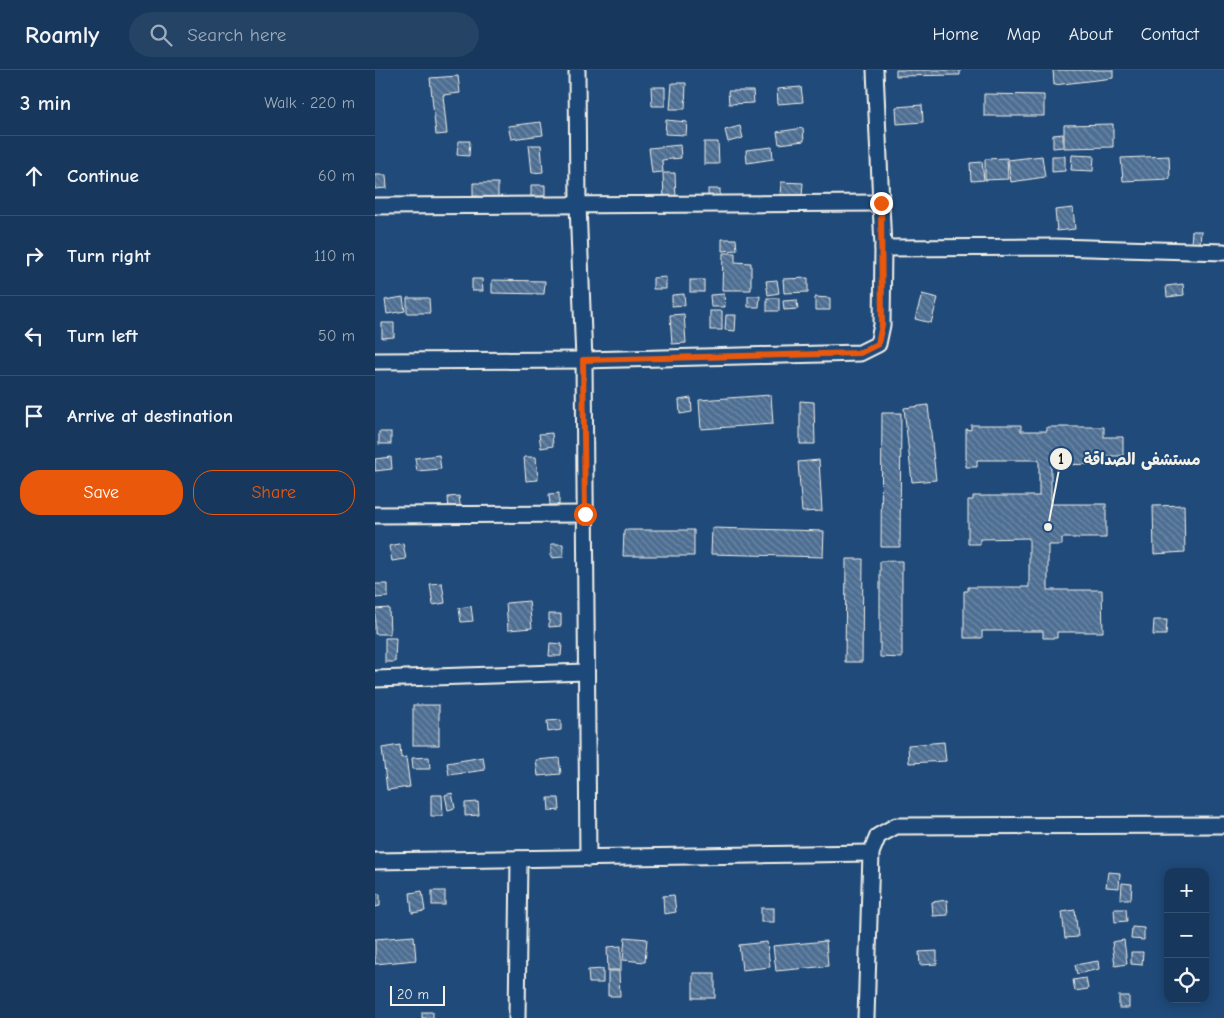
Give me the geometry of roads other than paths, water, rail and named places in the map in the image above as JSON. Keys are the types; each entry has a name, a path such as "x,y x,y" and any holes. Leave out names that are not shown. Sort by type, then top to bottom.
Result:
{"street":[{"path":"577,70 578,205 583,360 588,858"},
{"path":"375,361 583,360 860,353 878,344 882,325 883,248 875,70"},
{"path":"375,206 881,203"},
{"path":"883,248 1055,247 1224,252"},
{"path":"375,515 585,514"},
{"path":"375,679 586,672"},
{"path":"866,1018 871,853 877,836 896,826 1224,825"},
{"path":"375,861 871,853"},
{"path":"517,1018 519,858"}],"place":[{"name":"مستشفى الصداقة","path":"1048,527"}]}
